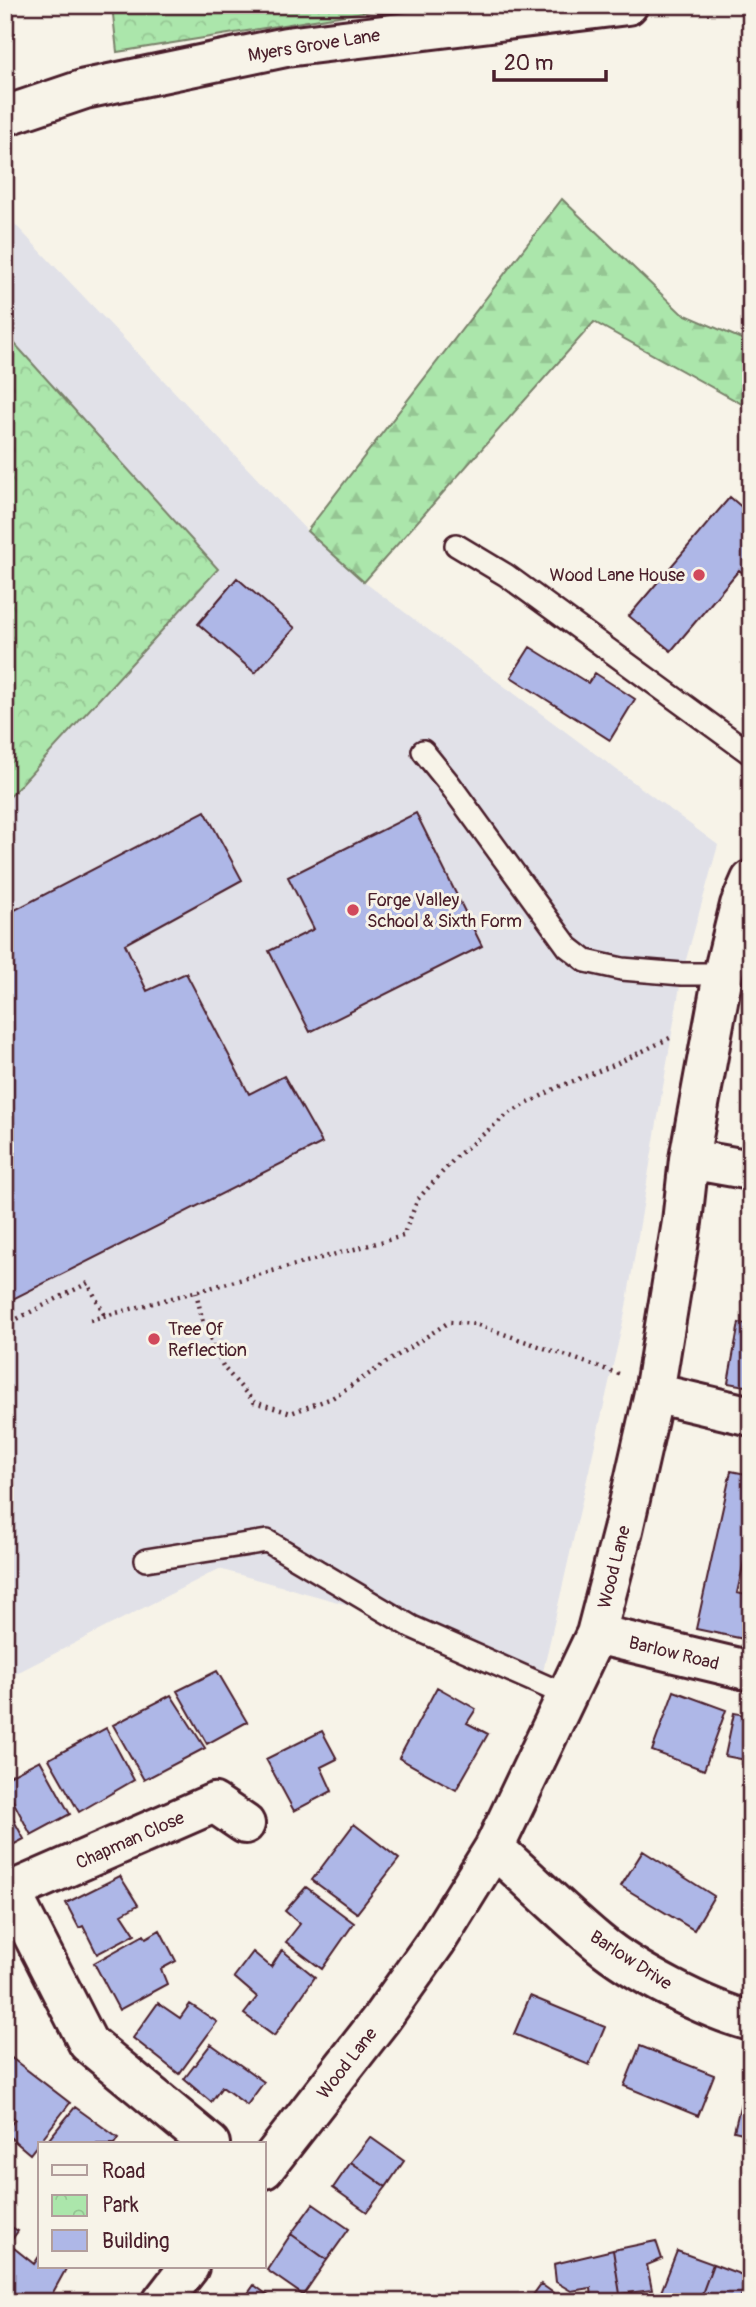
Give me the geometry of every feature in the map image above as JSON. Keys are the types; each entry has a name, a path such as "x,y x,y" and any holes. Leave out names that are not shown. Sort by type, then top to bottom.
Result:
{"street":[{"name":"Myers Grove Lane","path":"5,116 85,89 286,47 628,5"},
{"name":"Wood Lane","path":"266,2166 390,2007 437,1940 494,1848 596,1634 654,1393 682,1222 689,1159 723,974 740,905 751,880"},
{"path":"689,1159 751,1170"},
{"path":"654,1393 751,1416"},
{"name":"Barlow Road","path":"596,1634 751,1671"},
{"name":"Chapman Close","path":"208,2142 88,2043 8,1893 214,1803 245,1824"},
{"name":"Barlow Drive","path":"494,1848 600,1944 657,1981 736,2017 751,2021"},
{"path":"162,2302 188,2268"}],"lane":[{"path":"456,545 506,575 751,754"},
{"path":"423,751 568,947 586,961 622,969 723,974"},
{"path":"146,1560 267,1541 412,1627 568,1696"}],"path":[{"path":"90,1320 402,1236 418,1199 458,1155 508,1114 558,1087 714,1021"},
{"path":"5,1325 88,1283 105,1316"},
{"path":"196,1292 204,1327 224,1368 254,1402 290,1413 332,1398 449,1322 475,1324 612,1370 654,1393"}],"shaded area":[{"name":"Forge Valley School & Sixth Form","path":"5,214 307,531 364,582 718,845 682,974 625,1313 539,1689 385,1615 219,1569 5,1679"}],"green space":[{"path":"112,5 419,5 117,52"},
{"path":"562,199 681,313 751,343 751,409 594,322 364,582 307,531"},
{"path":"5,333 218,569 5,802"}],"building":[{"name":"Wood Lane House","path":"730,497 751,515 751,580 739,570 671,651 629,616"},
{"path":"237,578 295,628 255,673 198,624"},
{"path":"530,647 588,683 595,673 635,699 610,740 511,677"},
{"path":"205,811 242,880 125,944 147,991 186,973 249,1094 284,1076 322,1143 5,1303 5,915"},
{"path":"416,813 482,946 310,1032 269,951 314,929 288,877"},
{"path":"739,1323 751,1325 751,1387 728,1383"},
{"path":"731,1471 751,1475 751,1530 737,1593 751,1596 751,1610 744,1639 696,1629"},
{"path":"217,1671 247,1722 207,1744 177,1691"},
{"path":"437,1687 476,1709 467,1723 488,1734 456,1790 399,1758"},
{"path":"674,1691 726,1710 704,1770 652,1751"},
{"path":"171,1695 205,1748 144,1780 113,1725"},
{"path":"734,1713 751,1716 751,1761 725,1756"},
{"path":"106,1728 134,1780 79,1812 49,1759"},
{"path":"322,1731 337,1759 321,1767 332,1791 294,1811 266,1759"},
{"path":"40,1760 70,1814 31,1835 5,1786 5,1778"},
{"path":"5,1807 24,1839 5,1849"},
{"path":"354,1824 399,1859 357,1913 312,1880"},
{"path":"643,1851 714,1896 694,1930 621,1886"},
{"path":"120,1876 138,1905 122,1914 135,1934 97,1954 83,1926 79,1928 66,1903"},
{"path":"306,1887 354,1923 322,1969 286,1942 300,1924 285,1911"},
{"path":"751,1922 751,1961 741,1959"},
{"path":"160,1930 176,1961 161,1969 167,1984 119,2010 94,1963 144,1935 146,1938"},
{"path":"282,1950 315,1977 274,2036 244,2014 257,1997 234,1977 253,1952 271,1967"},
{"path":"530,1996 605,2027 589,2065 514,2034"},
{"path":"158,2003 180,2018 190,2004 217,2022 179,2074 133,2038"},
{"path":"211,2044 264,2082 247,2105 222,2087 211,2102 184,2079"},
{"path":"640,2046 714,2075 698,2116 624,2086"},
{"path":"5,2053 70,2103 30,2154 5,2133 15,2119 5,2111"},
{"path":"745,2086 751,2087 751,2135 734,2131"},
{"path":"75,2107 118,2138 115,2142 53,2142 49,2139"},
{"path":"370,2137 404,2161 386,2187 351,2162"},
{"path":"351,2162 386,2187 367,2212 333,2188"},
{"path":"313,2204 349,2229 327,2260 291,2234"},
{"path":"5,2223 18,2231 5,2249"},
{"path":"291,2234 327,2260 303,2295 267,2270"},
{"path":"656,2241 662,2259 647,2265 652,2290 620,2294 613,2250"},
{"path":"14,2248 34,2264 38,2258 38,2268 66,2268 51,2296 57,2302 10,2302 5,2298 5,2260"},
{"path":"613,2250 620,2294 592,2299 591,2288 571,2291 556,2282 554,2264"},
{"path":"677,2251 713,2264 699,2302 687,2302 661,2292"},
{"path":"713,2264 748,2277 739,2302 699,2302"},
{"path":"541,2284 566,2302 528,2302"},
{"path":"254,2285 277,2302 242,2302"}],"place":[{"name":"Wood Lane House","path":"699,575"},
{"name":"Forge Valley School & Sixth Form","path":"353,910"},
{"name":"Tree Of Reflection","path":"154,1339"}]}
